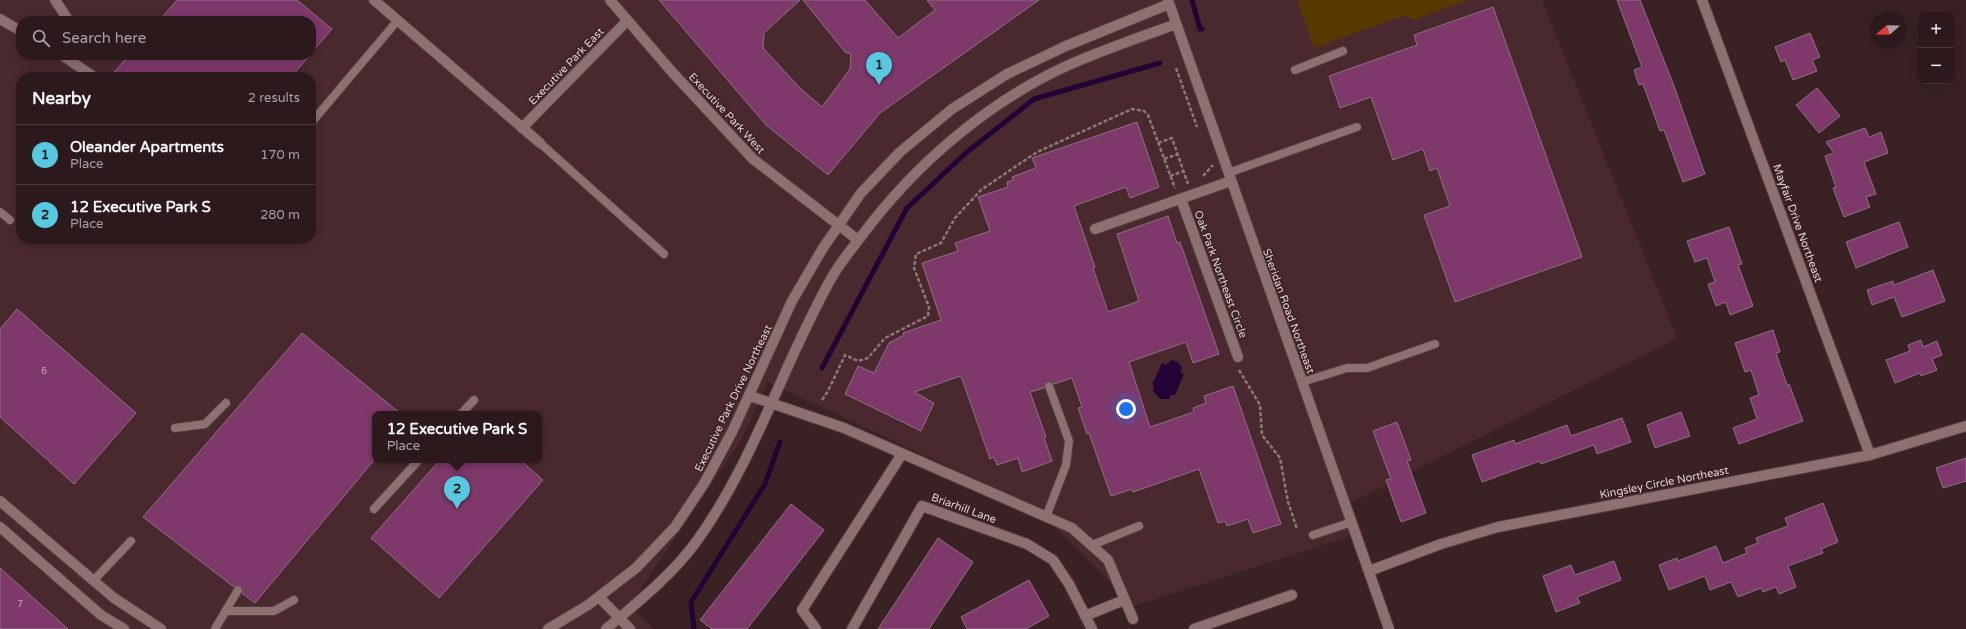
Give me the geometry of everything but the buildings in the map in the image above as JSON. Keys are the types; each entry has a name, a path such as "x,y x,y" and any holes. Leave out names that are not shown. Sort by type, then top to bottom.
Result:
{"street":[{"path":"56,0 66,16"},
{"path":"374,0 540,143"},
{"name":"Executive Park West","path":"610,0 753,159 858,240"},
{"name":"Mayfair Drive Northeast","path":"1702,0 1870,455"},
{"path":"839,226 861,194 895,158 952,109 1007,74 1066,46 1169,2"},
{"name":"Sheridan Road Northeast","path":"1169,2 1229,177 1389,629"},
{"path":"0,19 16,28"},
{"name":"Executive Park East","path":"522,128 627,20"},
{"path":"606,629 654,589 696,542 732,484 816,306 833,274 879,211 917,172 967,127 1006,99 1070,64 1176,24"},
{"path":"72,60 88,72"},
{"path":"1095,229 1181,199 1229,177"},
{"name":"Oak Park Northeast Circle","path":"1181,199 1238,357"},
{"name":"Executive Park Drive Northeast","path":"548,629 599,597 636,568 675,527 705,482 750,396 792,301 823,248 839,226"},
{"path":"750,396 844,428 1072,528 1092,544 1108,560 1133,619"},
{"name":"Kingsley Circle Northeast","path":"1369,571 1441,544 1498,527 1870,455 1966,426"},
{"path":"816,629 802,610 902,454"},
{"path":"0,501 114,598 161,629"},
{"name":"Briarhill Lane","path":"852,629 922,506 1027,544 1053,560 1069,584 1092,629"},
{"path":"0,527 101,615 124,629"},
{"path":"1194,629 1292,595"},
{"path":"599,597 618,619 630,629"},
{"path":"1085,616 1124,600"}],"lane":[{"path":"316,117 398,20"},
{"path":"1295,70 1343,51"},
{"path":"1229,177 1357,127"},
{"path":"540,143 664,254"},
{"path":"0,212 10,220"},
{"path":"1302,382 1347,368 1366,368 1435,344"},
{"path":"1046,517 1066,465 1069,441 1049,386"},
{"path":"465,411 474,400"},
{"path":"175,428 205,424 226,403"},
{"path":"374,509 416,463"},
{"path":"1314,535 1352,522"},
{"path":"1092,544 1139,526"},
{"path":"93,581 131,541"},
{"path":"215,629 238,590"},
{"path":"226,611 274,611 294,600"}],"path":[{"path":"1176,65 1198,129"},
{"path":"822,400 845,355 858,362 868,358 885,338 928,316 929,307 914,268 916,254 941,243 955,218 981,190 1037,152 1132,109 1144,111 1148,115 1175,188 1195,181"},
{"path":"1158,143 1172,138 1188,184"},
{"path":"1164,159 1178,154"},
{"path":"1202,177 1213,166 1211,162"},
{"path":"1170,176 1184,171"},
{"path":"1238,357 1237,367 1260,405 1262,435 1280,458 1288,502 1297,529"}],"shaded area":[{"path":"0,0 1542,0 1677,338 1344,506 1354,535 1134,606 1035,507 768,382 742,439 630,605 654,629 0,629"},
{"path":"1297,0 1468,0 1413,20 1405,15 1314,48"},
{"path":"1172,360 1178,362 1182,368 1180,372 1184,374 1175,395 1171,395 1169,399 1160,399 1153,391 1154,386 1152,385 1162,363 1166,365"}],"waterway":[{"path":"1192,0 1200,29 1202,29"},
{"path":"822,368 907,208 967,152 1034,99 1160,63"},
{"path":"694,629 691,602 765,484 780,442"}],"place":[{"name":"Oleander Apartments","path":"879,85"},
{"name":"12 Executive Park S","path":"457,509"}]}
